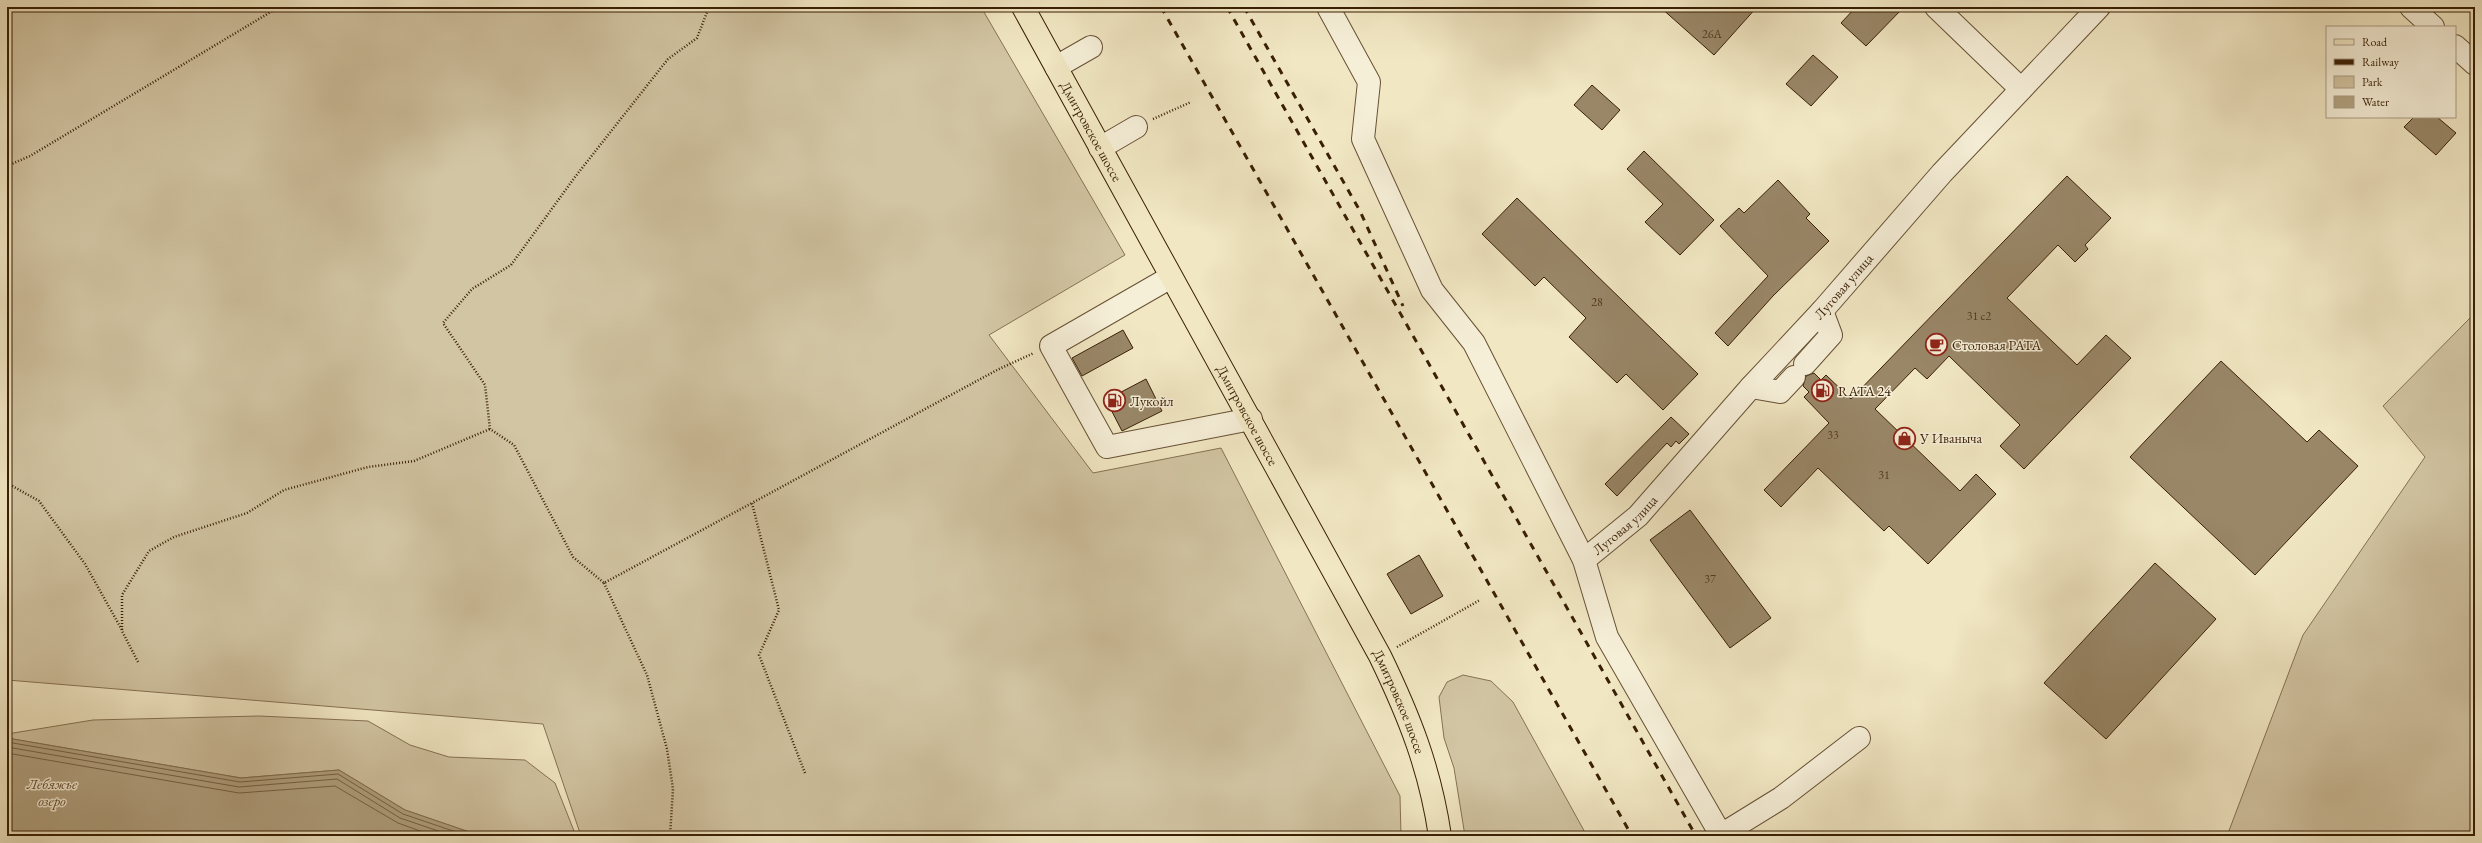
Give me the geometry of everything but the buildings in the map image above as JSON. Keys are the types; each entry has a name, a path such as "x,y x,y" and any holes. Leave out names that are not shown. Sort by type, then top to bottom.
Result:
{"main road":[{"name":"Дмитровское шоссе","path":"1023,7 1380,656 1419,744 1430,783 1440,836"}],"street":[{"path":"1328,7 1368,82 1363,139 1432,290 1474,343 1584,560 1607,637 1721,835 1780,798 1859,738"},
{"path":"1936,7 2022,89"},
{"name":"Луговая улица","path":"1584,560 1638,516 1751,388 1822,311 1942,173 2099,7"},
{"path":"2410,7 2432,26"},
{"path":"1056,67 1091,47"},
{"path":"2456,47 2475,64"},
{"path":"1100,148 1136,127"},
{"path":"1171,277 1051,346 1107,447 1251,419"},
{"path":"1751,388 1780,392 1800,371 1831,335 1822,311"}],"path":[{"path":"7,166 30,156 279,7"},
{"path":"670,836 672,789 667,750 647,675 604,583 573,557 514,445 490,429 485,385 443,323 472,289 511,265 575,177 668,59 697,38 709,7"},
{"path":"1136,127 1192,102"},
{"path":"604,583 997,370 1051,346"},
{"path":"122,631 122,595 149,551 174,537 247,513 284,490 368,467 414,461 490,429"},
{"path":"7,484 39,501 85,564 138,662"},
{"path":"752,503 779,610 758,655 805,773"},
{"path":"1380,656 1480,600"}],"green space":[{"path":"7,7 981,7 1125,255 989,335 1093,473 1221,448 1400,796 1401,836 581,836 543,724 7,680"},
{"path":"2475,313 2475,836 2227,836 2303,635 2425,457 2383,406"},
{"path":"1463,675 1491,681 1513,702 1587,836 1465,836 1454,768 1444,738 1439,697 1447,682"},
{"path":"259,716 368,721 410,745 449,757 525,760 555,783 576,836 481,836 405,810 339,770 241,778 7,738 7,734 93,720"}],"water":[{"name":"Лебяжье озеро","path":"7,738 241,778 339,770 405,810 481,836 7,836"}],"railway":[{"path":"1161,7 1632,836"},
{"path":"1227,7 1696,836"},
{"path":"1244,7 1360,211 1403,306"}],"place":[{"name":"Столовая РАТА","path":"1936,345"},
{"name":"RATA 24","path":"1822,391"},
{"name":"Лукойл","path":"1115,401"},
{"name":"У Иваныча","path":"1905,438"}]}
